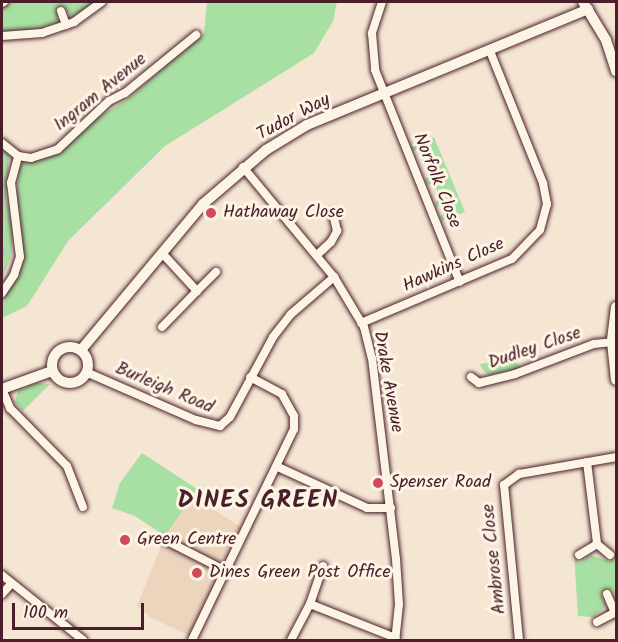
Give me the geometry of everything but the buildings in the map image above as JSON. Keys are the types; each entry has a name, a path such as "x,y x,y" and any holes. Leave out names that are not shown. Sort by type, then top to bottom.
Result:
{"street":[{"path":"2,36 42,33 66,25 81,19 102,2"},
{"name":"Norfolk Close","path":"382,2 372,33 372,47 384,93 460,282"},
{"name":"Tudor Way","path":"81,350 203,204 243,167 307,125 490,51 586,5"},
{"path":"586,5 606,40 616,70"},
{"path":"61,10 66,25"},
{"name":"Ingram Avenue","path":"18,156 31,158 58,149 109,101 125,93 196,35"},
{"name":"Hawkins Close","path":"361,323 512,259 527,247 540,230 547,204 543,183 490,51"},
{"path":"2,143 18,156 11,183 20,257 14,275 2,293"},
{"name":"Drake Avenue","path":"243,167 334,277 361,323 372,358 391,508 399,604 395,639"},
{"path":"317,255 332,242 337,231 333,213"},
{"path":"162,253 198,291"},
{"path":"162,327 216,272"},
{"name":"Burleigh Road","path":"86,372 212,426 227,422 250,376 291,314 334,277"},
{"path":"616,308 612,342 616,380"},
{"name":"Dudley Close","path":"471,376 479,383 515,374 594,345 612,342"},
{"path":"73,346 81,350 86,357 86,372 81,379 65,383 52,371 55,353 73,346"},
{"path":"52,371 2,389 10,408 67,466 83,507"},
{"path":"192,640 278,467 294,429 294,416 282,394 250,376"},
{"name":"Ambrose Close","path":"519,640 504,485 519,474 616,458"},
{"path":"587,462 597,544 610,555"},
{"path":"278,467 366,508 391,508"},
{"path":"165,540 226,571"},
{"path":"579,555 597,544"},
{"path":"291,640 310,604 323,566"},
{"path":"2,575 83,640"},
{"path":"2,594 11,584"},
{"path":"597,622 616,612 607,594"},
{"path":"310,604 395,639"}],"shaded area":[{"path":"192,496 244,529 191,636 151,618 137,606 165,536"}],"green space":[{"path":"2,2 98,2 74,18 64,8 58,10 57,23 25,32 2,31"},
{"path":"207,2 337,2 333,21 314,53 165,146 68,241 27,306 2,318 2,297 20,272 24,256 17,195 19,167 27,161 53,155 87,124 128,99 204,33"},
{"path":"434,137 465,212 442,221 440,216 445,213 442,205 436,207 435,202 440,199 434,183 428,185 425,179 431,176 419,149 413,151 411,147"},
{"path":"2,146 9,155 6,197 13,231 11,257 2,279"},
{"path":"512,356 521,368 488,375 480,364 511,360"},
{"path":"36,383 50,384 23,411 15,402 18,391"},
{"path":"142,453 197,489 165,536 135,516 112,508 120,483"},
{"path":"574,555 580,563 591,555 609,561 616,555 616,597 612,589 601,594 606,606 593,617 578,616"}],"waterway":[{"path":"2,254 4,249"}],"place":[{"name":"Hathaway Close","path":"211,213"},
{"name":"Spenser Road","path":"378,483"},
{"name":"Green Centre","path":"125,540"},
{"name":"Dines Green Post Office","path":"197,573"}],"district":[{"name":"DINES GREEN","path":"258,501"}]}
